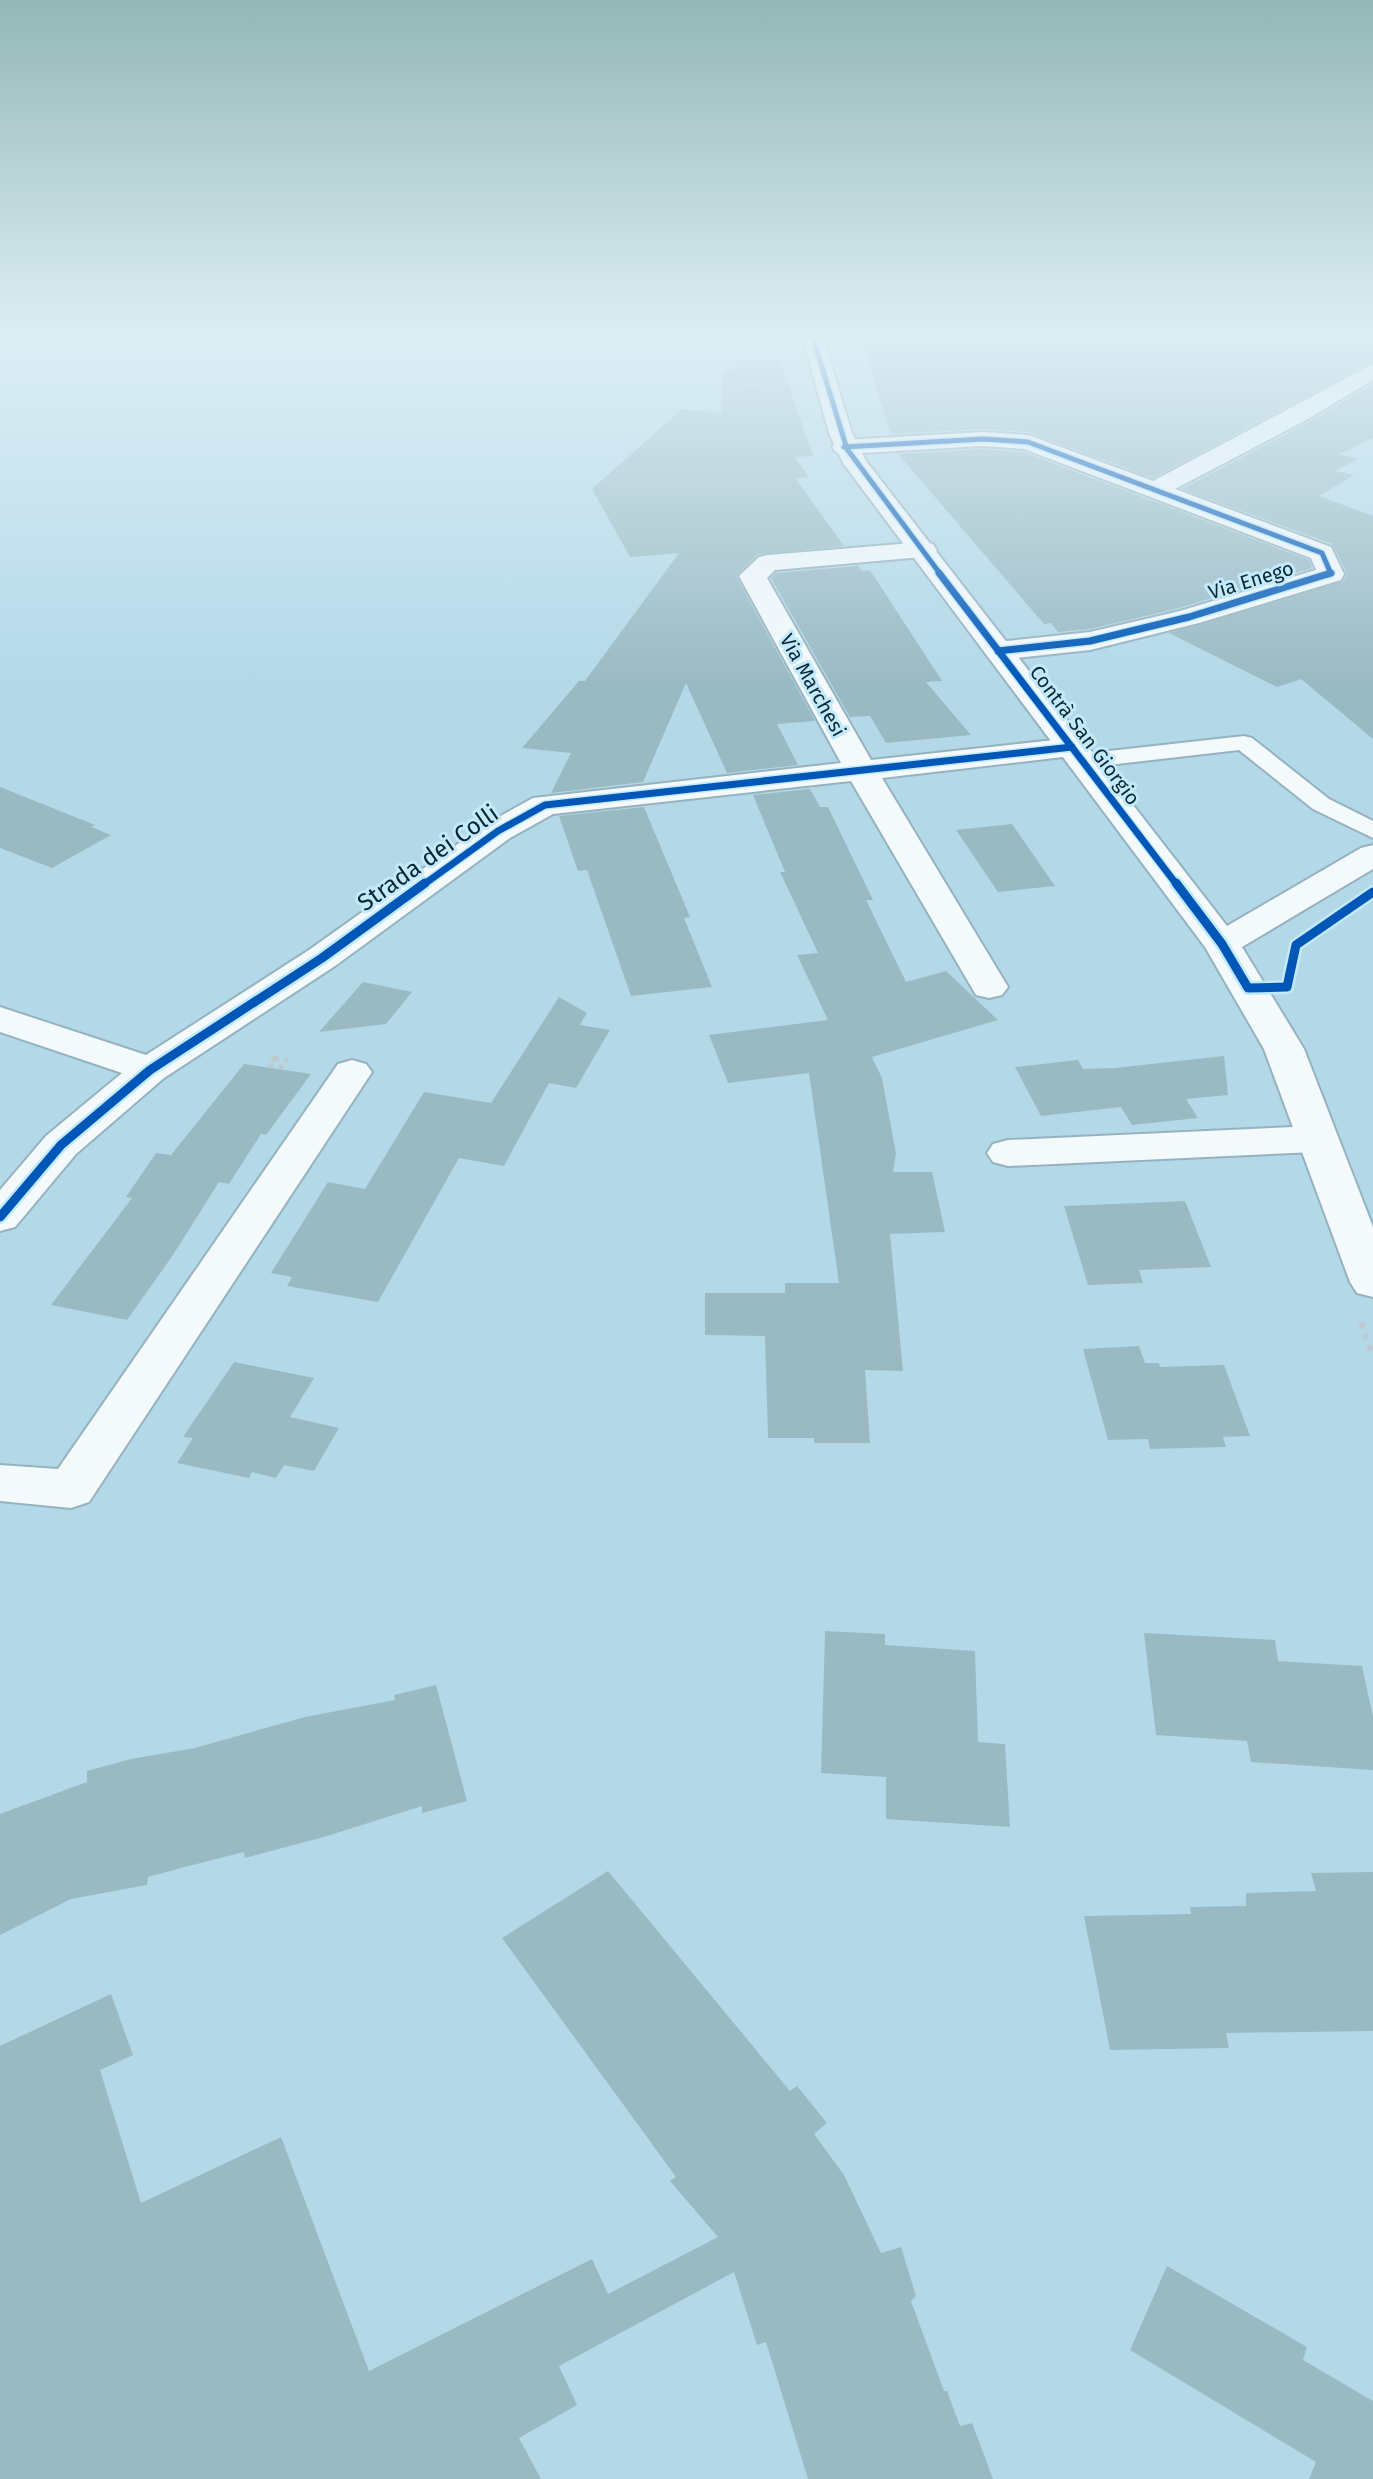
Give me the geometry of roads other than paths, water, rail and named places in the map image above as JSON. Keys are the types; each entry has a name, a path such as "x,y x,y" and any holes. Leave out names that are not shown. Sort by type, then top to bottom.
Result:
{"street":[{"name":"Contrà San Giorgio","path":"847,451 1222,944 1284,1049 1373,1282"},
{"name":"Via Enego","path":"998,651 1090,641 1189,617 1331,574 1322,553 1051,451"},
{"path":"1154,490 1229,451"},
{"name":"Via Marchesi","path":"924,550 768,563 753,576 861,770 989,987"},
{"name":"Strada dei Colli","path":"0,1217 61,1145 150,1070 322,958 498,831 545,805 861,770 1077,754"},
{"path":"1222,944 1373,855"},
{"path":"0,1019 150,1070"},
{"path":"0,1483 71,1489 352,1072"},
{"path":"1008,1153 1316,1139"}],"lane":[{"path":"1077,754 1244,743 1321,804 1373,831"}]}
